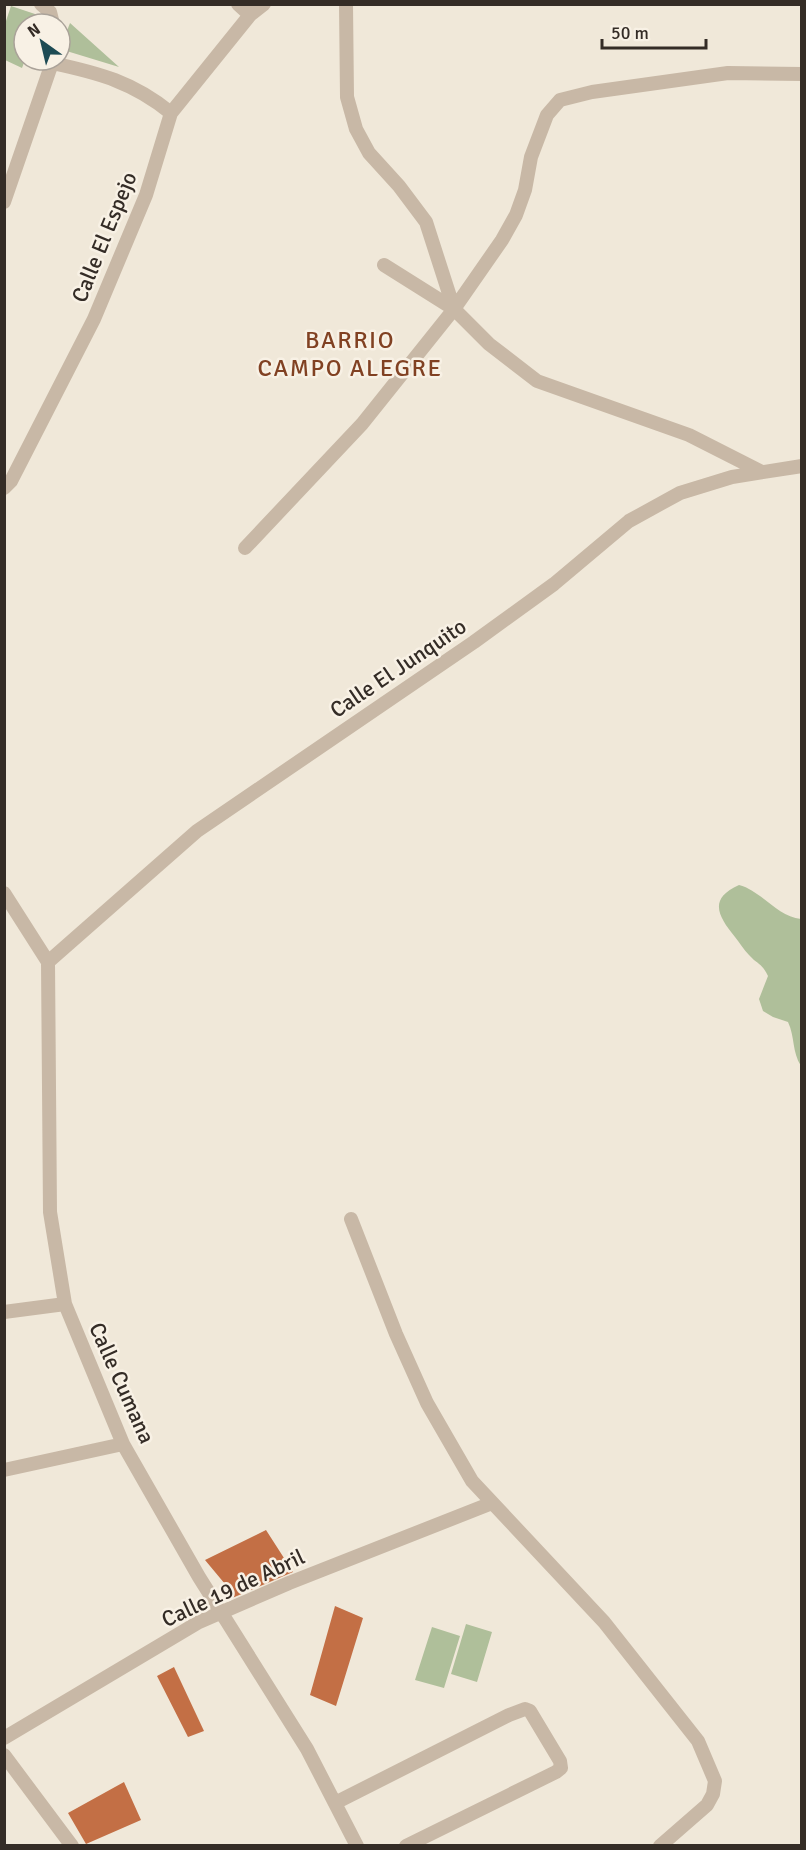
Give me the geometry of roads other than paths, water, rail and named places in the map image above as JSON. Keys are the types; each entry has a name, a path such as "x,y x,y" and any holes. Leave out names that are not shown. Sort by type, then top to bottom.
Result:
{"street":[{"path":"238,4 250,15"},
{"path":"72,67 108,77 139,90 171,113 250,15 264,4"},
{"path":"346,4 347,97 356,129 369,153 399,186 426,222 454,309"},
{"path":"4,202 47,72"},
{"path":"245,548 362,424 454,309 502,240 516,215 525,190 531,157 547,115 560,100 592,92 728,73 801,74"},
{"name":"Calle El Espejo","path":"4,488 11,481 94,319 146,195 171,113"},
{"path":"384,265 454,309 489,344 537,381 689,435 762,472"},
{"name":"Calle El Junquito","path":"48,962 196,831 474,642 554,584 629,521 680,493 732,477 801,466"},
{"path":"4,893 48,962"},
{"name":"Calle Cumana","path":"48,962 50,1212 65,1304 123,1444 199,1577 307,1749 357,1845"},
{"path":"351,1219 396,1334 427,1403 472,1481 604,1622 698,1741 715,1781 713,1794 707,1805 660,1845"},
{"path":"4,1312 65,1304"},
{"path":"4,1470 123,1444"},
{"name":"Calle 19 de Abril","path":"4,1738 199,1622 222,1614 289,1583 492,1503"},
{"path":"335,1803 508,1715 525,1709 530,1711 560,1761 561,1768 406,1845"},
{"path":"4,1755 72,1845"}],"district":[{"name":"BARRIO CAMPO ALEGRE","path":"350,354"}]}
